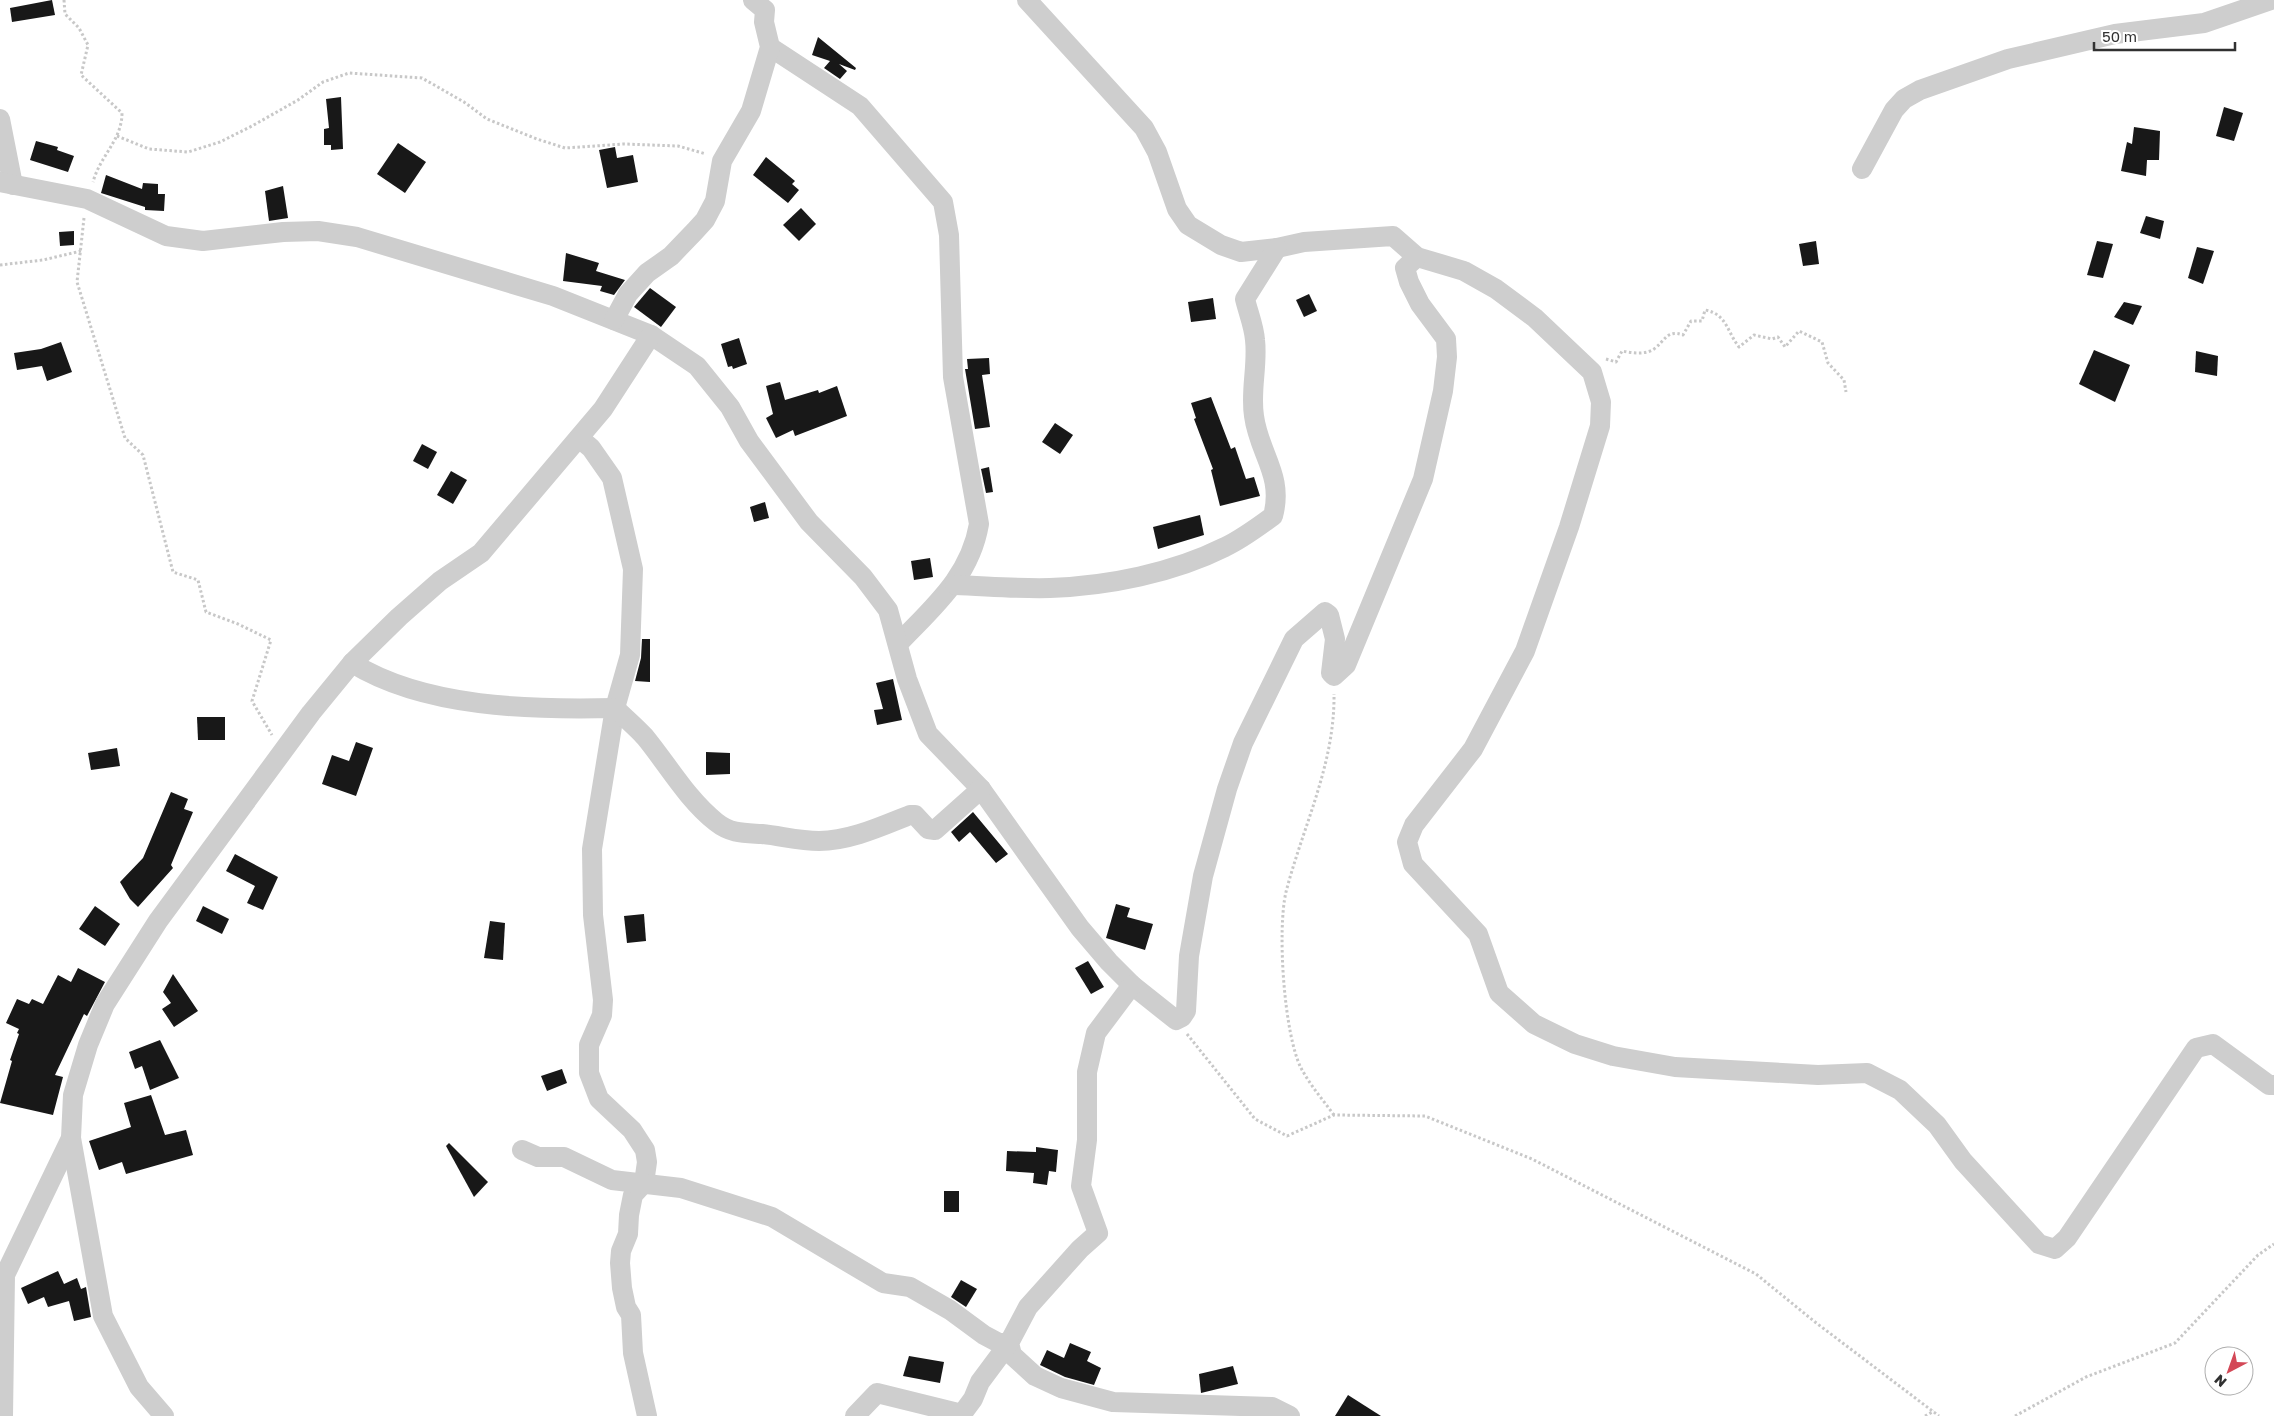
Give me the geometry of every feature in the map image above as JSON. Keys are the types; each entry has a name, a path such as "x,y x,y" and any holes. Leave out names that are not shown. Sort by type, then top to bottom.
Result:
{"street":[{"path":"614,320 628,294 647,273 671,256 705,220 715,201 722,161 751,111 770,47 764,22 765,10 752,0"},
{"path":"1027,0 1144,128 1157,152 1177,209 1188,225 1221,245 1241,252 1277,248 1304,242 1392,236 1417,257 1464,271 1496,289 1535,318 1592,372 1601,402 1600,418 1570,527 1525,651 1473,749 1414,825 1407,842 1413,864 1478,934 1499,993 1534,1024 1575,1044 1612,1056 1675,1067 1818,1076 1867,1073 1900,1090 1937,1125 1963,1162 2039,1244 2055,1249 2067,1238 2196,1048 2213,1044 2269,1085 2274,1085"},
{"path":"1862,169 1894,110 1904,99 1920,90 2008,59 2115,34 2204,23 2271,0"},
{"path":"770,47 860,106 943,202 949,235 953,377 980,524 976,544 954,585 898,644"},
{"path":"0,119 6,184 92,202 166,236 203,242 283,232 318,231 357,237 553,296 651,335 697,366 730,407 749,441 808,522 863,577 888,610 907,679 928,734 981,789 1080,928 1132,985 1176,1020 1182,1017 1186,1011 1190,956 1203,876 1227,789 1243,743 1294,638 1325,612 1329,615 1335,639 1331,673 1334,676 1346,665 1423,479 1443,391 1448,357 1446,339 1420,304 1409,282 1405,268 1417,257"},
{"path":"954,585 1048,588 1080,586 1147,574 1226,547 1273,516 1277,500 1276,482 1254,419 1252,401 1256,370 1255,339 1245,298 1277,248"},
{"path":"164,1416 139,1387 103,1316 71,1138 73,1095 88,1045 106,1004 158,921 311,713 352,663 399,617 440,581 481,553 603,409 651,335"},
{"path":"578,438 591,448 612,478 633,569 630,655 615,708 592,849 593,915 603,1000 602,1015 589,1045 589,1073 600,1100 632,1130 645,1150 647,1162 644,1183 633,1195 628,1234 620,1263 626,1307 631,1315 633,1353 647,1416"},
{"path":"352,663 371,675 436,696 480,703 559,710 615,708 643,735 696,802 715,822 726,829 742,835 761,834 820,841 857,834 910,815 915,815 928,829 935,830 981,789"},
{"path":"855,1416 877,1394 962,1414 973,1399 980,1382 1009,1344 1028,1307 1080,1249 1098,1233 1082,1186 1088,1140 1087,1072 1096,1033 1132,985"},
{"path":"3,1416 5,1274 71,1138"},
{"path":"522,1150 538,1156 564,1158 612,1180 681,1188 772,1218 883,1283 910,1287 950,1310 984,1335 999,1343 1009,1344"},
{"path":"1009,1344 1012,1355 1036,1376 1061,1388 1113,1402 1272,1407 1290,1416"}],"path":[{"path":"64,0 65,14 79,28 88,45 81,75 122,113 122,126 96,169 92,187 92,202 81,251 77,282 125,438 144,454 173,572 198,580 206,612 272,640 252,701 282,753"},
{"path":"117,136 149,149 188,152 220,142 298,100 323,82 350,73 422,78 464,102 487,119 537,140 564,148 624,144 678,146 722,161"},
{"path":"0,265 43,260 81,251"},
{"path":"1579,360 1601,356 1616,362 1622,350 1638,353 1653,349 1668,335 1676,332 1683,335 1691,321 1702,321 1706,310 1715,312 1724,319 1739,348 1754,335 1772,339 1778,338 1785,347 1800,331 1817,338 1822,342 1828,363 1844,380 1846,392"},
{"path":"1334,676 1334,707 1329,754 1286,894 1282,961 1293,1045 1301,1068 1334,1115"},
{"path":"1176,1020 1255,1119 1287,1136 1334,1115 1425,1116 1532,1159 1756,1274 1815,1322 1934,1411 1938,1416"},
{"path":"2016,1416 2086,1377 2175,1343 2258,1255 2274,1244"},
{"path":"1925,1416 1934,1411"}],"building":[{"path":"52,0 55,15 12,22 10,8"},
{"path":"818,37 856,68 855,70 839,64 847,71 840,79 824,68 830,61 812,55"},
{"path":"341,97 343,149 331,150 331,145 324,145 324,129 329,128 326,99"},
{"path":"2224,107 2243,113 2234,141 2216,136"},
{"path":"2134,127 2160,131 2159,160 2147,160 2146,176 2121,171 2127,142 2132,144"},
{"path":"36,141 58,147 57,150 74,156 68,172 30,160"},
{"path":"398,143 426,162 405,193 377,174"},
{"path":"615,147 617,158 633,155 638,182 607,188 599,150"},
{"path":"766,157 795,181 792,184 799,190 788,203 753,175"},
{"path":"106,175 142,189 143,183 158,184 158,194 165,194 164,211 145,210 145,207 101,193"},
{"path":"283,186 288,218 269,221 265,191"},
{"path":"801,208 816,224 799,241 783,225"},
{"path":"2146,216 2164,221 2160,239 2140,233"},
{"path":"74,231 74,245 60,246 59,232"},
{"path":"1816,241 1819,264 1803,266 1799,244"},
{"path":"2097,241 2113,244 2103,278 2087,275"},
{"path":"2197,247 2214,251 2203,284 2188,278"},
{"path":"566,253 599,263 596,271 625,280 614,295 600,291 602,286 563,281"},
{"path":"650,288 676,307 661,327 634,307"},
{"path":"1309,294 1317,311 1304,317 1296,300"},
{"path":"1213,298 1216,319 1191,322 1188,302"},
{"path":"2124,302 2142,306 2133,325 2114,317"},
{"path":"739,338 747,364 733,369 732,366 728,367 721,344"},
{"path":"61,342 72,372 47,381 42,366 17,370 14,353 41,349"},
{"path":"2094,350 2130,365 2115,402 2079,384"},
{"path":"2196,351 2218,356 2217,376 2195,372"},
{"path":"989,358 990,374 982,375 990,427 975,429 965,369 968,369 967,359"},
{"path":"780,382 785,400 818,390 819,393 837,386 847,416 795,436 793,430 776,438 766,418 773,414 766,386"},
{"path":"1211,397 1231,449 1235,447 1246,479 1254,477 1260,496 1220,506 1211,470 1213,469 1194,419 1196,418 1191,403"},
{"path":"1055,423 1073,435 1060,454 1042,442"},
{"path":"422,444 437,452 428,469 413,461"},
{"path":"989,467 993,492 986,493 981,469"},
{"path":"451,471 467,480 453,504 437,495"},
{"path":"765,502 769,518 754,522 750,507"},
{"path":"1200,515 1204,535 1158,549 1153,527"},
{"path":"930,558 933,577 914,580 911,561"},
{"path":"642,639 650,639 650,682 635,681 641,658"},
{"path":"893,679 902,720 877,725 874,710 883,709 876,683"},
{"path":"197,717 225,717 225,740 198,740"},
{"path":"356,742 373,748 356,796 322,784 332,755 349,761"},
{"path":"117,748 120,766 91,770 88,753"},
{"path":"706,752 730,753 730,774 706,775"},
{"path":"171,792 188,799 184,809 193,812 171,865 173,868 138,907 130,899 120,882 143,858"},
{"path":"973,812 1008,854 996,863 970,832 959,842 951,832"},
{"path":"235,854 278,877 263,910 247,903 255,886 226,871"},
{"path":"1116,904 1130,908 1127,917 1153,924 1145,950 1106,938"},
{"path":"95,906 120,924 105,946 79,929"},
{"path":"203,906 229,919 222,934 196,921"},
{"path":"644,914 646,941 627,943 624,916"},
{"path":"490,921 505,923 503,960 484,958"},
{"path":"1088,961 1104,987 1091,994 1075,968"},
{"path":"78,968 105,982 87,1016 84,1014 55,1075 63,1077 53,1115 0,1103 12,1061 10,1060 19,1034 17,1033 19,1029 6,1023 17,999 29,1004 32,999 43,1004 58,975 71,982"},
{"path":"173,974 198,1011 174,1027 162,1009 171,1003 163,992"},
{"path":"160,1040 179,1078 150,1090 142,1066 135,1069 129,1052"},
{"path":"562,1069 567,1083 547,1091 541,1076"},
{"path":"151,1095 165,1135 186,1130 193,1155 126,1174 122,1162 99,1170 89,1141 131,1127 124,1103"},
{"path":"449,1143 488,1182 474,1197 446,1146"},
{"path":"1036,1147 1058,1150 1056,1172 1049,1171 1047,1185 1033,1183 1034,1173 1006,1171 1007,1151 1036,1152"},
{"path":"944,1191 959,1191 959,1212 944,1212"},
{"path":"58,1271 64,1284 77,1278 81,1289 86,1287 91,1317 74,1321 69,1301 48,1307 44,1297 28,1304 21,1288"},
{"path":"961,1280 977,1289 966,1307 951,1297"},
{"path":"1070,1343 1091,1352 1087,1361 1101,1368 1094,1385 1065,1377 1040,1365 1047,1350 1064,1358"},
{"path":"909,1356 944,1362 940,1383 903,1376"},
{"path":"1233,1366 1238,1384 1201,1393 1199,1374"},
{"path":"1348,1395 1381,1416 1335,1416"}]}
